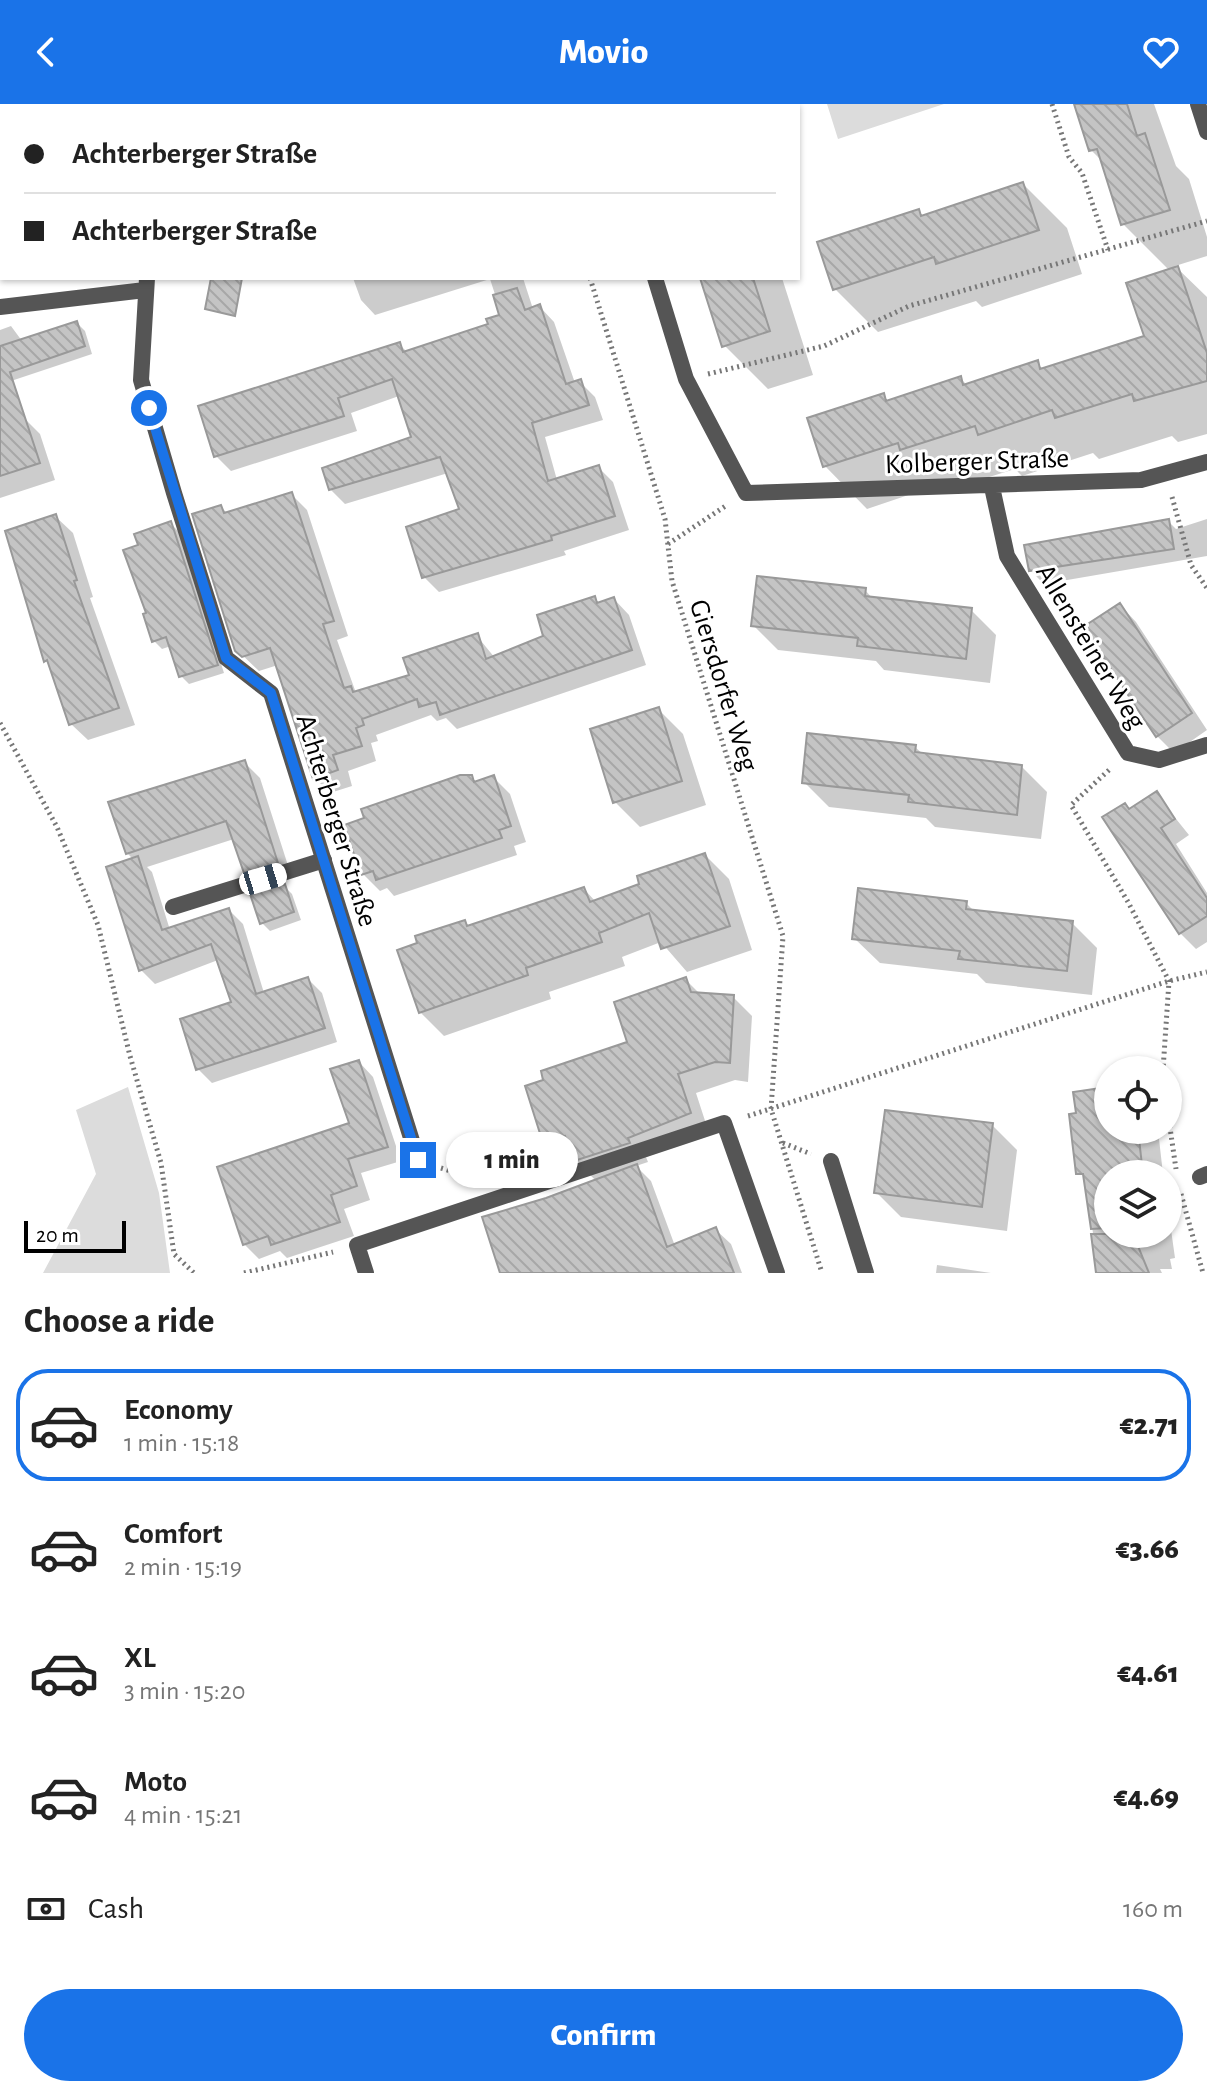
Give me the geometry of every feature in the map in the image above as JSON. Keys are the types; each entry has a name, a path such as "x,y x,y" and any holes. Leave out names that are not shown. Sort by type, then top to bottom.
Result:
{"street":[{"path":"1198,104 1207,132"},
{"path":"656,280 686,379 746,493"},
{"path":"0,307 146,284"},
{"name":"Achterberger Straße","path":"146,284 141,380 221,643 226,658 271,693 418,1160"},
{"name":"Kolberger Straße","path":"746,493 1141,480 1207,462"},
{"name":"Allensteiner Weg","path":"992,487 1007,556 1128,753 1159,760 1207,745"},
{"path":"173,907 324,860"},
{"path":"366,1273 357,1245 724,1123 777,1273"},
{"path":"831,1161 866,1273"}],"path":[{"path":"1052,104 1069,157 1082,173 1108,250"},
{"path":"686,379 824,346 909,306 1207,221"},
{"name":"Giersdorfer Weg","path":"591,280 665,519 672,581 783,936 771,1109"},
{"path":"1166,473 1191,565 1207,588"},
{"path":"668,544 746,493"},
{"path":"0,723 57,827 98,925 130,1056 161,1163 174,1254 194,1273"},
{"path":"1128,753 1071,805 1128,902 1169,981 1164,1056"},
{"path":"724,1123 1169,981 1207,972"},
{"path":"771,1109 822,1273"},
{"path":"418,1160 513,1191"},
{"path":"244,1273 357,1245"}],"shaded area":[{"path":"827,104 944,104 838,139"},
{"path":"128,1087 159,1193 170,1273 43,1273 96,1174 76,1110"}],"building":[{"path":"1074,104 1127,104 1137,136 1145,133 1170,210 1121,225 1097,149 1089,151"},
{"path":"1023,182 1039,230 936,264 934,257 833,290 817,242 919,209 921,216"},
{"path":"1178,266 1207,353 1207,381 1134,401 1132,394 1055,418 1052,410 978,435 975,426 900,450 898,443 823,467 807,418 884,393 886,401 961,376 963,385 1038,360 1040,369 1144,336 1126,283"},
{"path":"211,280 242,280 235,316 205,309"},
{"path":"701,280 754,280 770,331 722,347"},
{"path":"517,288 525,310 540,304 566,384 581,379 589,405 532,423 548,481 599,465 615,516 551,536 552,540 422,578 406,527 459,509 440,457 329,490 322,468 411,437 392,379 338,398 344,416 214,457 198,406 400,342 403,352 488,324 486,319 499,315 493,295"},
{"path":"77,321 85,346 10,372 40,463 0,476 0,346"},
{"path":"292,492 334,621 323,624 344,688 351,686 353,692 409,675 403,658 478,633 486,659 543,636 537,615 595,596 597,603 614,597 632,650 440,715 436,702 419,707 417,699 362,719 364,725 356,728 362,746 333,755 338,770 313,779 270,648 242,657 235,651 192,514 221,505 224,513"},
{"path":"56,514 77,580 74,581 119,708 69,725 47,660 44,662 5,531"},
{"path":"1169,519 1174,549 1029,571 1024,545"},
{"path":"171,521 218,665 179,677 166,637 152,642 143,614 146,613 123,550 138,545 134,534"},
{"path":"757,576 866,588 865,596 972,608 966,659 857,646 858,638 751,626"},
{"path":"1120,603 1192,713 1156,737 1083,627"},
{"path":"659,707 682,781 613,803 590,729"},
{"path":"807,733 916,745 915,752 1022,765 1017,815 908,802 909,795 802,783"},
{"path":"245,760 278,863 244,873 226,821 126,854 108,802"},
{"path":"460,775 472,775 474,782 494,775 511,826 499,830 502,838 376,880 373,871 361,875 344,825 364,818 361,809"},
{"path":"1157,791 1175,819 1161,828 1207,898 1207,916 1179,934 1102,817 1125,803 1129,809"},
{"path":"705,853 730,926 661,949 649,913 599,933 602,942 526,968 528,975 419,1013 397,950 417,943 415,936 465,920 467,926 584,887 590,902 639,884 637,876"},
{"path":"138,856 162,930 229,908 256,994 308,977 325,1028 196,1070 180,1019 231,1002 211,944 139,971 106,867"},
{"path":"285,884 294,912 260,924 250,894"},
{"path":"858,888 967,901 966,909 1073,921 1067,971 958,959 960,951 852,939"},
{"path":"686,977 691,992 734,995 730,1063 715,1062 678,1074 691,1113 628,1138 630,1143 574,1161 565,1136 543,1143 525,1086 543,1080 541,1071 627,1042 614,1002"},
{"path":"359,1060 388,1147 348,1159 357,1186 331,1195 340,1222 271,1245 268,1236 243,1245 217,1167 349,1123 330,1069"},
{"path":"1094,1089 1094,1144 1140,1144 1141,1160 1094,1160 1094,1229 1091,1229 1083,1174 1076,1174 1069,1114 1076,1113 1073,1092"},
{"path":"885,1110 993,1123 982,1207 874,1193"},
{"path":"637,1164 667,1247 716,1227 734,1273 500,1273 482,1217 546,1198"},
{"path":"1091,1234 1094,1234 1094,1248 1139,1248 1149,1273 1096,1273"}],"route":[{"path":"149,408 226,658 271,693 418,1160"}]}
